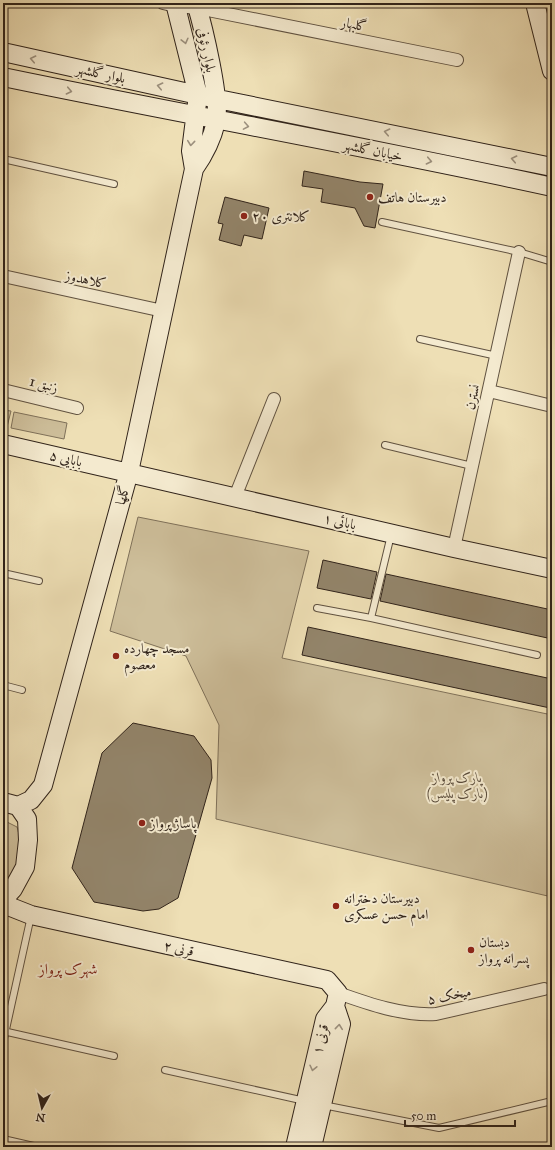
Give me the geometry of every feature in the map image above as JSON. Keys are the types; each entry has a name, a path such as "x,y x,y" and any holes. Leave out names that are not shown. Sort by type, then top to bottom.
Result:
{"main road":[{"path":"535,3 552,71"},
{"name":"بلوار رئوفی","path":"171,4 198,95"},
{"name":"بلوار رئوفی","path":"197,5 217,97 217,120"},
{"name":"بلوار گلشهر","path":"3,52 198,95"},
{"name":"بلوار گلشهر","path":"3,77 194,116"},
{"path":"194,169 191,151 194,116 198,95"},
{"name":"خیابان گلشهر","path":"198,95 217,97 552,167"},
{"name":"خیابان گلشهر","path":"194,116 328,140 552,187"},
{"path":"194,169 204,154 217,120"},
{"name":"گلها","path":"11,804 31,800 43,785 129,472 194,169"},
{"name":"۵ بابایی","path":"3,444 129,472"},
{"name":"بابائی ۱","path":"129,472 454,548 552,569"},
{"path":"3,900 13,889 25,867 28,840 26,819 11,804"},
{"name":"قرنی ۲","path":"3,904 31,915 327,980 336,1000"},
{"name":"قرنی ۱","path":"295,1147 313,1103 340,1024 336,1000"},
{"name":"قرنی ۱","path":"312,1147 313,1103"}],"street":[{"name":"گلبهار","path":"171,4 197,5 456,60"},
{"name":"نسترن","path":"454,548 520,252"},
{"name":"کلاهدوز","path":"3,276 163,311"},
{"name":"زنبق 1","path":"3,390 77,408"},
{"path":"489,391 552,406"},
{"path":"235,497 274,399"},
{"name":"میخک ۵","path":"336,1000 372,1005 420,1015 436,1014 544,989"}],"lane":[{"path":"3,159 114,184"},
{"path":"382,222 520,252 552,262"},
{"path":"420,339 497,356"},
{"path":"385,446 472,466"},
{"path":"371,618 391,533"},
{"path":"3,573 39,581"},
{"path":"316,608 371,618 537,655"},
{"path":"3,685 22,690"},
{"path":"3,1043 4,1032 31,915"},
{"path":"4,1032 114,1056"},
{"path":"166,1070 313,1103 439,1128 552,1101"},
{"path":"3,1139 38,1147"}],"green space":[{"path":"3,410 11,411 7,427 3,426"},
{"path":"14,412 67,423 64,439 11,428"},
{"name":"پارک پرواز (پارک پلیس)","path":"138,517 309,551 282,658 552,715 552,897 216,819 219,725 186,656 110,631"},
{"path":"3,820 17,827 20,849 17,864 14,870 3,880"}],"building":[{"path":"304,171 360,182 383,184 375,228 364,226 355,208 321,202 323,189 302,186"},
{"name":"کلانتری ۲۰","path":"225,197 269,208 262,239 244,235 241,246 219,240 223,224 218,223"},
{"path":"323,560 377,572 371,599 317,588"},
{"path":"386,574 552,610 552,639 380,601"},
{"path":"308,627 552,679 550,708 302,655"},
{"name":"پاساژ پرواز","path":"133,723 194,736 211,760 212,778 178,898 159,909 143,911 94,902 72,868 102,753"}],"place":[{"name":"دبیرستان هاتف","path":"370,197"},
{"name":"کلانتری ۲۰","path":"244,216"},
{"name":"مسجد چهارده معصوم","path":"116,656"},
{"name":"پاساژ پرواز","path":"142,823"},
{"name":"دبیرستان دخترانه امام حسن عسکری","path":"336,906"},
{"name":"دبستان پسرانه پرواز","path":"471,950"}],"district":[{"name":"شهرک پرواز","path":"68,969"}]}
